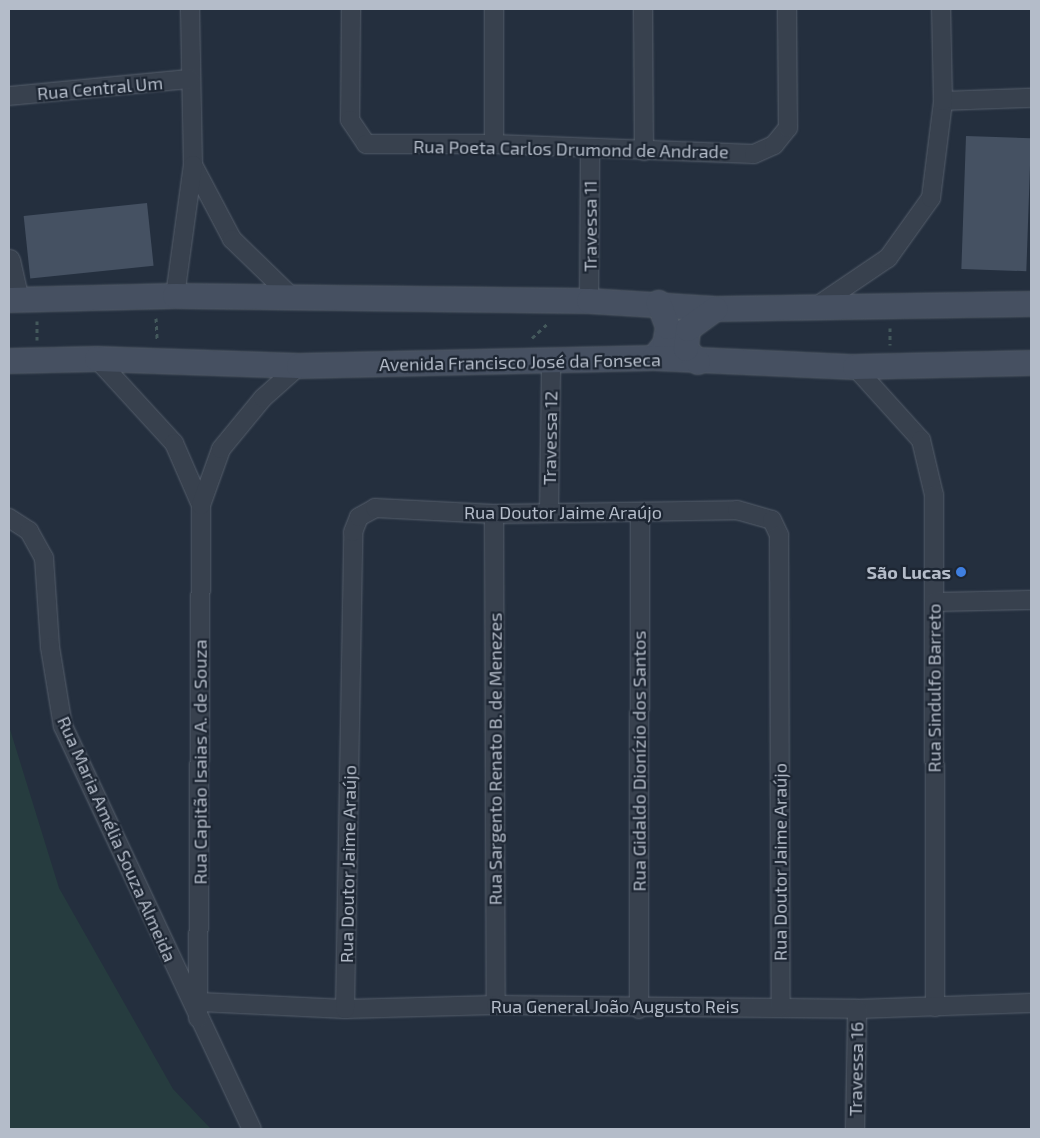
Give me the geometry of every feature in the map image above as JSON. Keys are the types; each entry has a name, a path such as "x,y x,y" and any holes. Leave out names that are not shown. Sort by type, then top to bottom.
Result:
{"main road":[{"path":"21,300 165,297 589,301 658,303 716,309 1031,304"},
{"path":"654,358 668,327 658,303"},
{"path":"698,362 686,349 688,329 716,309"},
{"name":"Avenida Francisco José da Fonseca","path":"9,361 97,359 298,366 551,364 654,358 698,362 855,366 1031,363"}],"street":[{"path":"165,297 193,165 190,9"},
{"name":"Rua Poeta Carlos Drumond de Andrade","path":"351,9 350,120 360,140 371,146 494,144 590,150 754,154 782,138 789,118 787,9"},
{"path":"494,9 494,144"},
{"path":"644,9 644,151"},
{"path":"816,306 888,258 924,210 935,188 943,101 941,9"},
{"name":"Rua Central Um","path":"9,96 190,79"},
{"path":"943,101 1031,98"},
{"name":"Travessa 11","path":"589,301 590,150"},
{"path":"193,165 232,239 294,299"},
{"path":"9,260 21,300"},
{"name":"Rua Capitão Isaias A. de Souza","path":"97,359 174,443 201,505"},
{"name":"Travessa 12","path":"549,513 551,364"},
{"name":"Rua Capitão Isaias A. de Souza","path":"199,1010 201,505 221,449 298,366"},
{"name":"Rua Sindulfo Barreto","path":"855,366 921,440 928,457 934,495 935,1007"},
{"name":"Rua Doutor Jaime Araújo","path":"345,1009 354,526 359,517 375,508 494,514 640,514 737,510 760,514 778,528 781,1007"},
{"name":"Rua Sargento Renato B. de Menezes","path":"494,514 496,1005"},
{"name":"Rua Gidaldo Dionízio dos Santos","path":"638,1009 640,514"},
{"name":"Rua Maria Amélia Souza Almeida","path":"9,518 29,531 44,558 50,647 63,726 199,1010 252,1129"},
{"path":"934,602 1031,600"},
{"name":"Rua General João Augusto Reis","path":"199,1010 496,1005 638,1009 781,1007 857,1009 1031,1003"},
{"name":"Travessa 16","path":"855,1129 857,1009"}],"path":[{"path":"158,361 165,297"},
{"path":"21,300 39,360"},
{"path":"517,364 517,351 553,319 553,301"},
{"path":"890,305 891,366"}],"green space":[{"path":"9,726 59,888 173,1089 211,1129 9,1129"}],"building":[{"path":"966,136 1031,138 1026,271 961,269"},
{"path":"147,203 154,266 30,279 24,216"}],"place":[{"name":"São Lucas","path":"961,572"}]}
